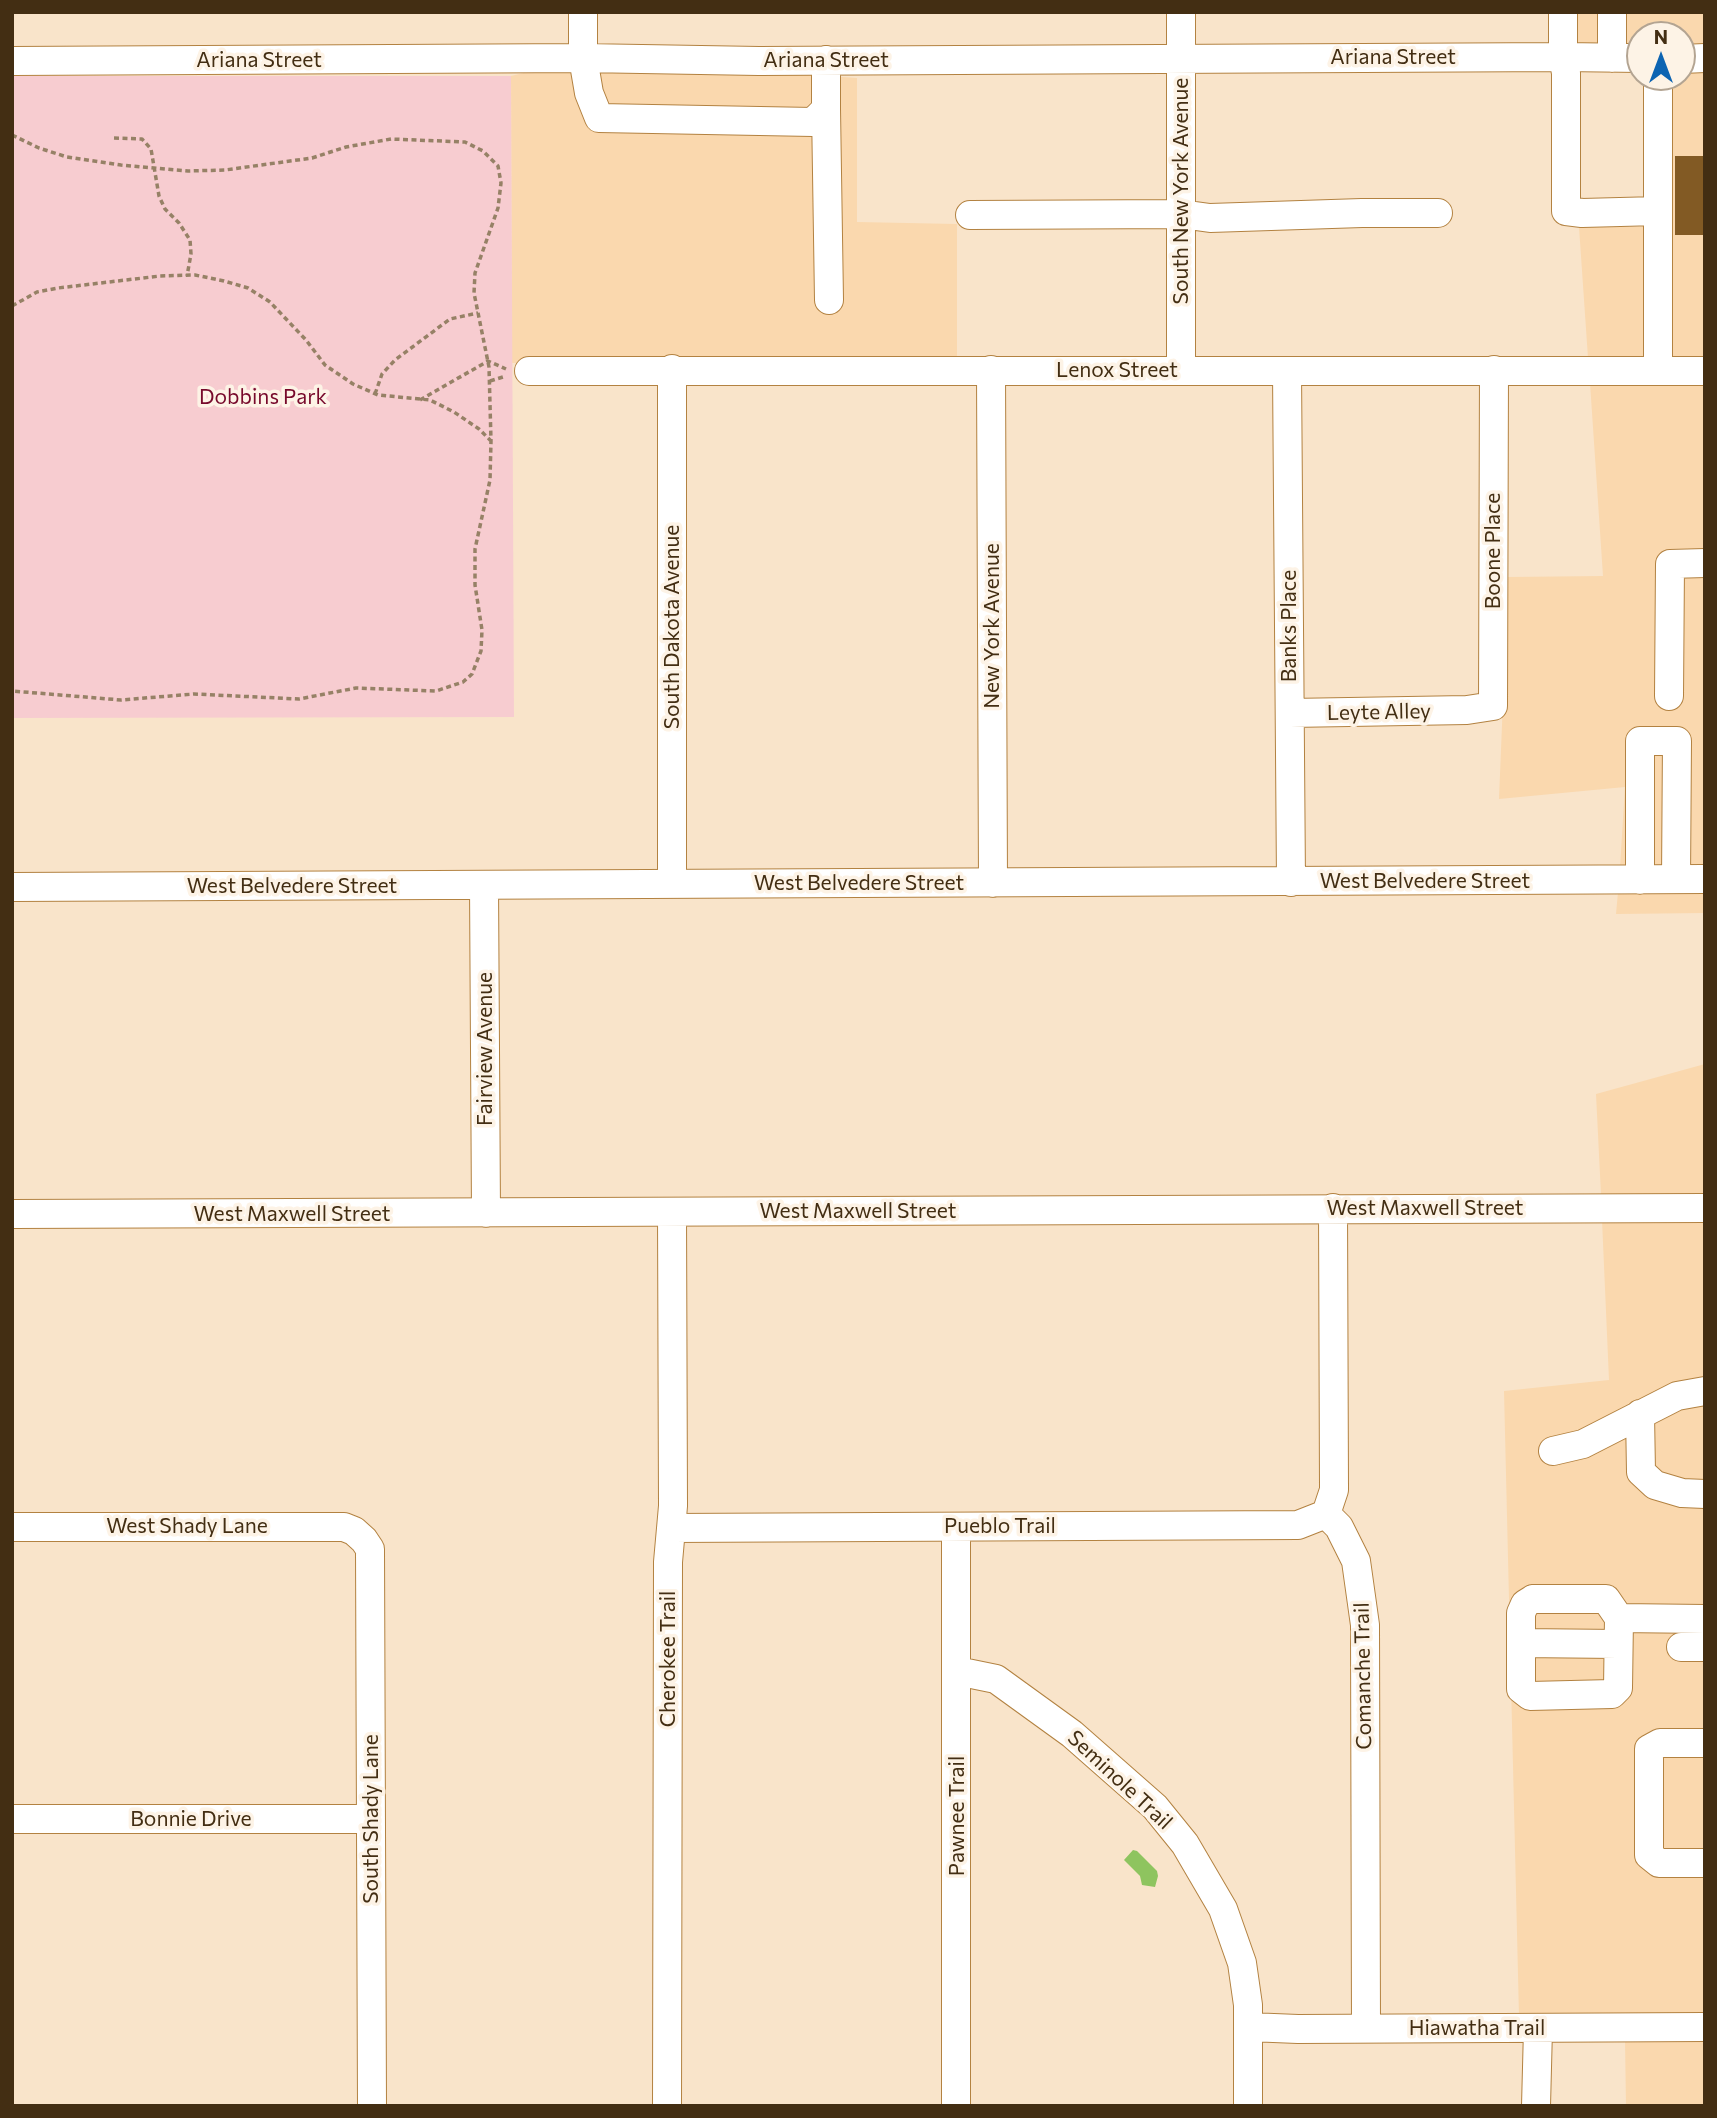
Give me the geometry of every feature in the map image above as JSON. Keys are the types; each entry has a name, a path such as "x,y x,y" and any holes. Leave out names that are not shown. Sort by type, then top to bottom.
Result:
{"street":[{"path":"583,12 583,58 589,93 600,118 813,122 826,109"},
{"name":"South New York Avenue","path":"1181,12 1181,370"},
{"path":"1563,12 1566,211 1658,211"},
{"path":"1612,12 1612,58"},
{"name":"Ariana Street","path":"12,61 1626,58"},
{"path":"826,60 829,300"},
{"path":"1658,91 1658,370"},
{"path":"970,215 1181,214 1210,218 1438,213"},
{"name":"South Dakota Avenue","path":"672,369 672,884"},
{"name":"New York Avenue","path":"991,370 993,883"},
{"name":"Banks Place","path":"1287,370 1292,882"},
{"name":"Boone Place","path":"1467,710 1493,706 1494,370"},
{"name":"Lenox Street","path":"529,371 1705,370"},
{"path":"1669,696 1670,564 1705,562"},
{"name":"Leyte Alley","path":"1290,713 1467,710"},
{"path":"1640,880 1640,741 1677,741 1676,879"},
{"name":"West Belvedere Street","path":"12,887 1705,879"},
{"name":"Fairview Avenue","path":"484,885 486,1213"},
{"name":"West Maxwell Street","path":"12,1214 1705,1208"},
{"path":"1326,1514 1334,1490 1333,1209"},
{"name":"Cherokee Trail","path":"667,2106 672,1213"},
{"path":"1553,1451 1583,1444 1677,1396 1705,1391"},
{"path":"1640,1414 1642,1472 1655,1485 1682,1493 1705,1494"},
{"name":"Pueblo Trail","path":"672,1528 1298,1525 1326,1514"},
{"name":"Comanche Trail","path":"1326,1514 1339,1527 1356,1561 1365,1625 1366,2028"},
{"name":"West Shady Lane","path":"12,1527 344,1527 360,1535"},
{"name":"Pawnee Trail","path":"956,1527 956,2106"},
{"name":"South Shady Lane","path":"360,1535 370,1549 372,2106"},
{"path":"1533,1599 1606,1599 1619,1631 1618,1688 1612,1694 1530,1696 1521,1689 1521,1613 1525,1604 1533,1599"},
{"path":"1521,1643 1705,1619"},
{"name":"Seminole Trail","path":"957,1671 996,1679 1072,1734 1163,1816 1185,1844 1223,1909 1242,1963 1249,2027 1248,2106"},
{"path":"1705,1743 1660,1743 1649,1749 1649,1855 1659,1863 1705,1863"},
{"name":"Bonnie Drive","path":"12,1819 371,1819"},
{"name":"Hiawatha Trail","path":"1249,2027 1705,2027"},
{"path":"1536,2106 1538,2029"}],"path":[{"path":"12,135 38,148 67,157 188,171 225,170 312,158 346,147 391,139 466,142 483,150 498,166 501,183 498,208 475,273 474,293 488,361 491,441 489,480 475,549 475,585 482,630 481,651 472,674 463,682 436,691 356,688 299,699 194,694 121,700 12,691"},
{"path":"114,138 142,139 151,149 159,196 190,240 191,254 187,275"},
{"path":"12,306 37,292 58,288 187,275 224,281 247,288 277,309 325,365 353,384 375,394 430,401 454,412 491,441"},
{"path":"375,394 382,374 395,360 450,319 478,313"},
{"path":"488,361 500,368 529,371"},
{"path":"420,400 488,361"}],"shaded area":[{"path":"1572,12 1705,12 1705,46 1696,46 1696,21 1626,21 1626,45 1572,44"},
{"path":"583,58 857,78 857,222 957,224 957,356 512,363 511,76"},
{"path":"1696,71 1705,71 1705,358 1588,358 1579,227 1642,227 1649,91 1696,91"},
{"path":"1590,383 1705,383 1705,867 1620,867 1625,787 1499,799 1508,577 1603,576"},
{"path":"1618,892 1705,892 1705,913 1616,914"},
{"path":"1705,1064 1705,1195 1601,1195 1596,1094"},
{"path":"1602,1220 1705,1220 1705,2015 1519,2016 1504,1391 1609,1380"},
{"path":"1133,1850 1157,1871 1155,1887 1142,1885 1140,1876 1124,1860"},
{"path":"1625,2040 1705,2040 1705,2106 1626,2106"}],"green space":[{"name":"Dobbins Park","path":"12,76 511,76 514,717 12,718"}],"building":[{"path":"1675,156 1705,156 1705,235 1675,235"}]}
